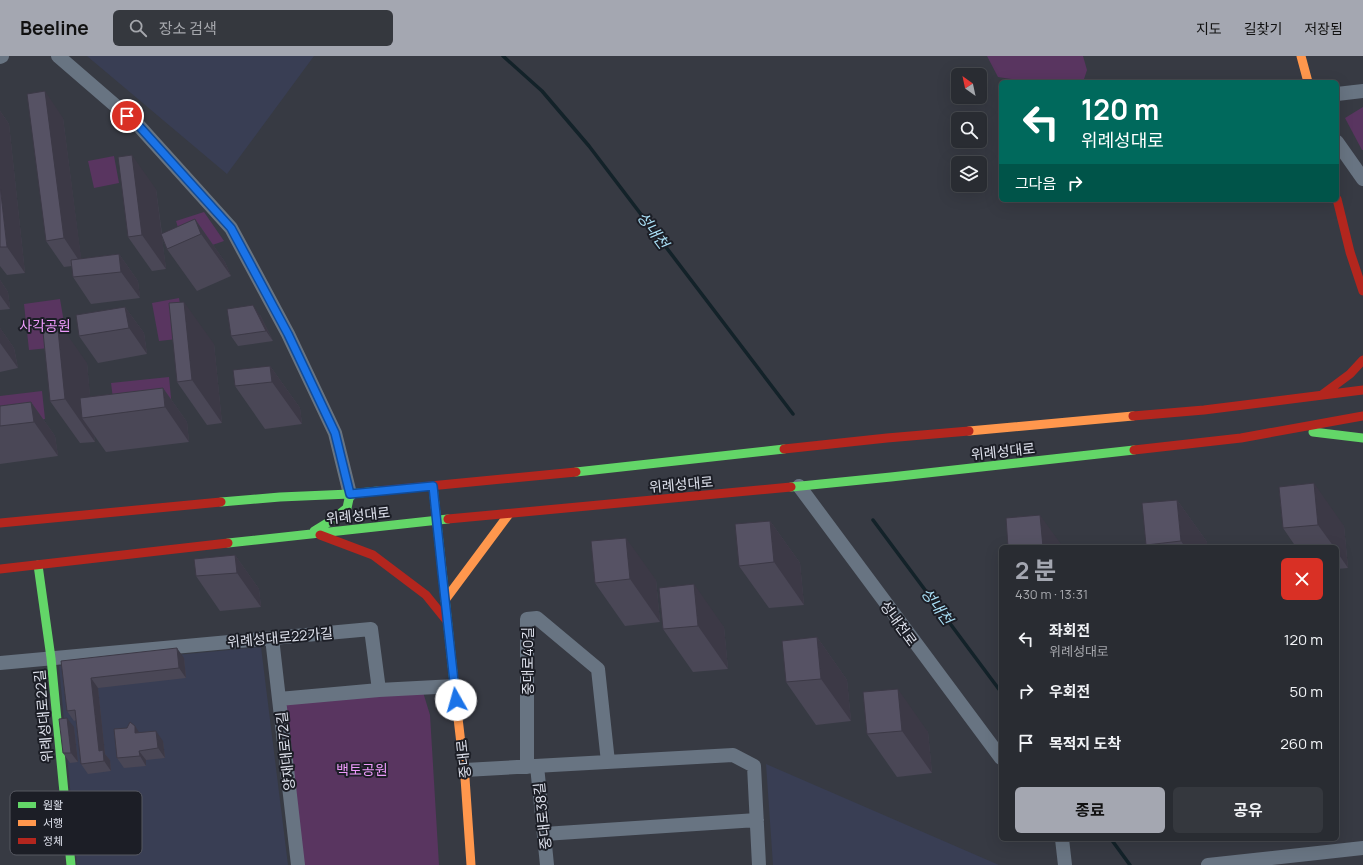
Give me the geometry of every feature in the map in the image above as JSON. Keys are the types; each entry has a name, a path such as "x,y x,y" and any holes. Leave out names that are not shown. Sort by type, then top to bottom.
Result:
{"main road":[{"path":"1301,56 1307,80"},
{"path":"1338,202 1350,252 1363,291"},
{"path":"1320,396 1350,374 1363,360"},
{"name":"위례성대로","path":"0,523 280,497 350,494 433,486 887,438 1204,410 1363,390"},
{"name":"위례성대로","path":"1,568 437,520 891,477 1234,438 1363,416"},
{"path":"1288,429 1363,438"},
{"name":"중대로","path":"433,486 447,621 465,770 471,865"},
{"path":"312,534 347,508 350,494"},
{"path":"301,496 310,506"},
{"path":"445,600 509,514"},
{"path":"4,533 20,521"},
{"path":"295,536 311,521"},
{"path":"312,534 373,555 426,595 447,621"},
{"name":"위례성대로22길","path":"38,565 51,658 64,791"},
{"name":"위례성대로22길","path":"70,855 71,865"}],"street":[{"path":"58,56 139,126 231,228 288,334 335,433 350,494"},
{"path":"1339,94 1363,91"},
{"path":"1339,145 1363,179"},
{"name":"성내천로","path":"798,486 999,755"},
{"name":"중대로40길","path":"532,766 527,619 537,618 598,669 608,762"},
{"name":"위례성대로22가길","path":"0,663 371,629 379,690"},
{"name":"양재대로72길","path":"272,638 298,865"},
{"path":"279,699 379,690 455,686"},
{"path":"465,770 732,755 754,766 759,865"},
{"name":"중대로38길","path":"532,766 544,834 547,865"},
{"path":"544,834 757,820"},
{"path":"1062,841 1065,865"},
{"path":"1208,865 1363,848"}],"shaded area":[{"path":"87,56 314,56 227,174"},
{"path":"261,647 288,865 77,865 76,855 142,855 142,791 70,791 59,666"},
{"path":"766,764 999,865 773,865"}],"green space":[{"path":"987,56 1083,56 1087,70 1084,80 1018,80 998,77"},
{"path":"1363,107 1363,150 1362,150 1345,118"},
{"path":"114,156 119,183 94,188 88,161"},
{"path":"204,212 224,241 186,254 176,221"},
{"path":"179,298 186,338 159,341 152,303"},
{"name":"사각공원","path":"60,299 68,346 29,350 24,304"},
{"path":"169,377 172,408 115,414 111,383"},
{"path":"42,391 45,419 0,424 0,396"},
{"name":"백토공원","path":"423,692 430,715 439,865 301,865 284,702"}],"building":[{"path":"45,91 64,238 46,241 27,94"},
{"path":"132,155 142,235 128,237 118,157"},
{"path":"0,185 7,247 0,247"},
{"path":"195,219 201,234 167,249 161,234"},
{"path":"119,254 121,272 73,277 71,260"},
{"path":"184,302 192,380 177,382 169,303"},
{"path":"253,305 266,331 231,336 227,309"},
{"path":"125,307 129,328 79,336 76,315"},
{"path":"57,320 65,399 50,401 42,322"},
{"path":"270,366 272,382 235,386 233,370"},
{"path":"163,388 165,407 82,418 80,398"},
{"path":"31,402 34,422 0,426 0,406"},
{"path":"1314,483 1318,525 1283,528 1279,487"},
{"path":"1177,500 1181,541 1146,545 1142,503"},
{"path":"1040,515 1043,545 1008,545 1006,518"},
{"path":"770,521 774,562 739,566 735,524"},
{"path":"626,538 630,579 595,583 591,541"},
{"path":"235,555 237,573 196,576 194,559"},
{"path":"694,584 698,626 663,629 659,588"},
{"path":"817,637 821,679 786,682 782,641"},
{"path":"177,648 179,668 91,678 99,751 103,750 104,761 81,764 75,710 67,711 61,661"},
{"path":"898,689 902,731 867,734 863,692"},
{"path":"67,718 71,753 63,753 59,719"},
{"path":"130,722 135,726 135,733 156,731 158,748 139,751 140,756 117,758 114,729 127,728"}],"waterway":[{"name":"성내천","path":"503,56 542,91 589,146 793,414"},
{"name":"성내천","path":"873,520 999,689"},
{"name":"성내천","path":"1112,841 1130,865"}],"traffic: fast":[{"path":"1313,432 1363,438"},
{"path":"576,472 784,449"},
{"path":"791,487 1134,450"},
{"path":"433,486 456,701"},
{"path":"221,502 378,491"},
{"path":"314,531 332,520 347,508 350,494"},
{"path":"228,543 448,519"},
{"path":"38,565 51,658 64,791"},
{"path":"70,855 71,865"}],"traffic: slow":[{"path":"1301,56 1307,80"},
{"path":"969,431 1133,416"},
{"path":"445,600 509,514"},
{"path":"456,701 465,778 471,865"}],"traffic: jam":[{"path":"1338,202 1350,252 1363,291"},
{"path":"1323,394 1350,374 1363,360"},
{"path":"1133,416 1204,410 1363,390"},
{"path":"1134,450 1241,438 1363,416"},
{"path":"784,449 969,431"},
{"path":"378,491 576,472"},
{"path":"448,519 791,487"},
{"path":"0,523 221,502"},
{"path":"320,535 373,555 426,595 447,621"},
{"path":"0,569 228,543"}],"route":[{"path":"127,116 139,126 231,228 288,334 335,433 350,494 433,486 456,700"}]}
